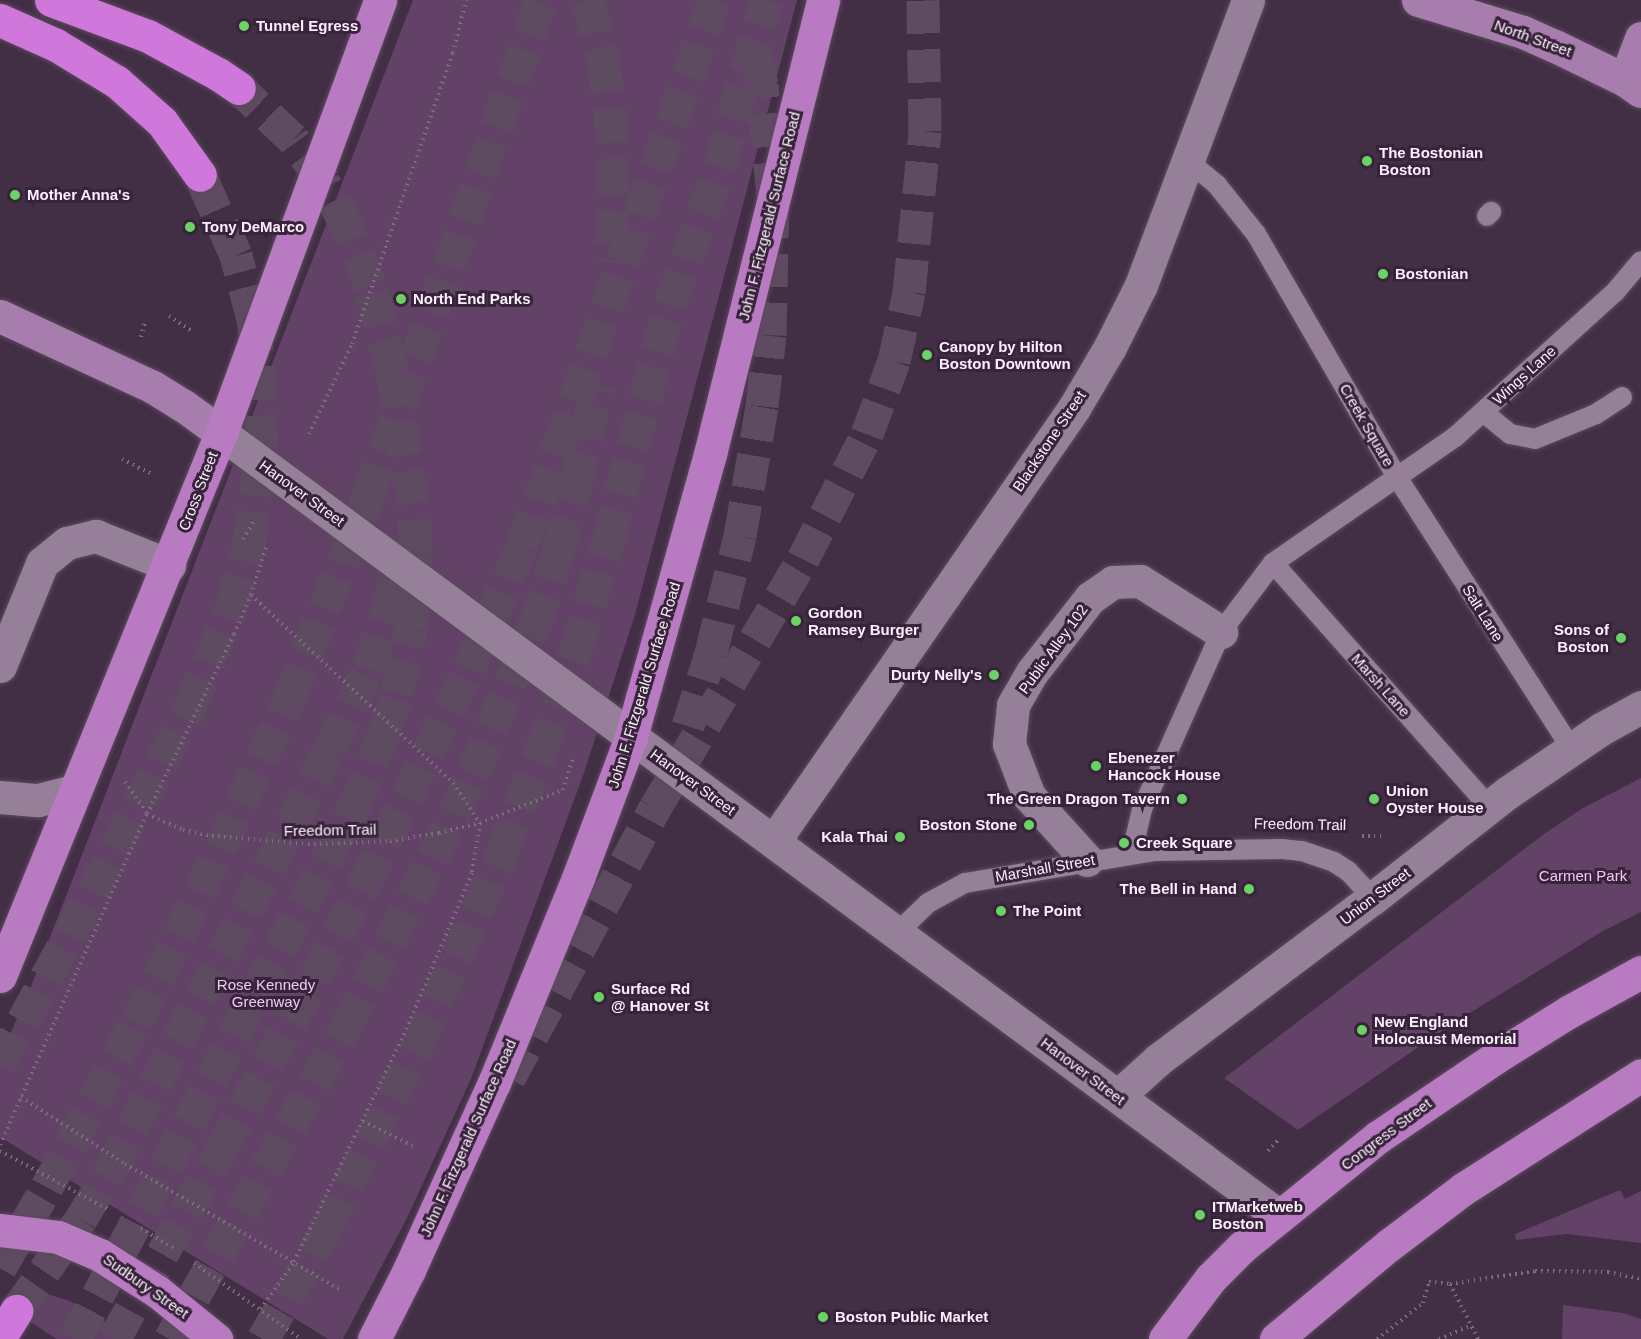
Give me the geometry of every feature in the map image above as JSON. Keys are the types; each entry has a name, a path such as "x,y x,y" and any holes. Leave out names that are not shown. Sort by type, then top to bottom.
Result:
{"highway":[{"path":"51,0 148,36 239,88"},
{"path":"0,20 56,45 117,82 162,122 200,175"}],"main road":[{"name":"Cross Street","path":"0,976 169,566 221,433 380,0"},
{"name":"John F. Fitzgerald Surface Road","path":"374,1339 409,1270 494,1083 598,827 631,737 710,454 823,0"},
{"name":"North Street","path":"1418,0 1523,32 1580,56 1633,85"},
{"path":"1633,85 1641,38"},
{"name":"Hanover Street","path":"0,316 153,387 221,433"},
{"name":"Congress Street","path":"1165,1339 1211,1278 1279,1216 1418,1109 1561,1017 1641,972"},
{"path":"1276,1339 1389,1245 1463,1189 1641,1075"},
{"name":"Sudbury Street","path":"0,1230 58,1237 94,1251 158,1292 216,1339"}],"street":[{"name":"Blackstone Street","path":"774,841 1074,408 1110,347 1141,285 1248,0"},
{"name":"Hanover Street","path":"221,433 1279,1216"},
{"path":"0,666 42,563 67,543 96,536 169,566"},
{"name":"Public Alley 102","path":"1087,860 1029,796 1009,744 1013,705 1018,696 1033,671 1090,598 1113,582 1140,581 1221,632"},
{"name":"Union Street","path":"1120,1098 1128,1087 1160,1059 1490,807 1571,748 1641,707"},
{"path":"0,797 38,800 75,791"}],"lane":[{"name":"Creek Square","path":"1138,853 1136,835 1142,809 1221,632 1273,563 1397,477 1256,234 1218,185 1189,162"},
{"name":"Wings Lane","path":"1397,477 1455,437 1615,292 1641,261"},
{"path":"1483,412 1510,434 1534,439 1596,414 1622,397"},
{"name":"Salt Lane","path":"1397,477 1571,748"},
{"name":"Marsh Lane","path":"1273,563 1490,807"},
{"name":"Marshall Street","path":"897,933 924,906 956,886 974,880 1138,853 1270,849 1302,851 1334,862 1348,871 1373,898"}],"path":[{"path":"309,434 352,344 453,53 466,0"},
{"path":"169,316 192,331"},
{"path":"141,337 145,321"},
{"path":"1502,383 1512,394"},
{"path":"122,459 153,475"},
{"path":"243,539 255,519"},
{"path":"0,1145 147,814 251,595 266,547"},
{"path":"251,595 453,783 480,823 472,873 407,1028 293,1264 260,1310"},
{"name":"Freedom Trail","path":"147,814 183,830 212,836 308,844 390,840 439,833 480,823 563,790 573,758"},
{"path":"123,780 147,814"},
{"name":"Freedom Trail","path":"1357,836 1385,836"},
{"path":"21,1097 125,1164 342,1291"},
{"path":"363,1121 415,1147"},
{"path":"1268,1151 1280,1138"},
{"path":"1377,1339 1422,1302 1429,1282 1450,1284 1535,1271 1608,1272 1641,1279"},
{"path":"1450,1284 1478,1339"},
{"path":"1439,1339 1472,1324"}],"green space":[{"name":"Rose Kennedy Greenway","path":"413,0 797,0 634,618 584,773 471,1079 407,1218 343,1339 328,1339 0,1137 0,1057 30,989"},
{"name":"Carmen Park","path":"1641,778 1641,912 1603,931 1452,1024 1298,1130 1224,1078 1544,834 1583,808"},
{"path":"1620,1190 1625,1199 1641,1191 1641,1243 1567,1234 1516,1240 1515,1234"},
{"path":"40,1292 67,1300 91,1312 129,1339 56,1339 2,1302"},
{"path":"1563,1305 1623,1313 1641,1319 1641,1339 1562,1339"}],"tunnel":[{"path":"0,1268 47,1187 136,1022 179,936 289,699 368,497 541,0"},
{"path":"588,0 603,59 610,109 613,161 611,262"},
{"path":"114,1339 221,1150 364,885 469,668 522,546 559,446 714,0"},
{"path":"263,1339 326,1229 417,1046 502,853 540,753 576,651 608,541 670,305 720,166 766,0"},
{"path":"509,1078 655,808 803,559 867,434 894,361 909,292 925,131 923,0"},
{"path":"688,726 711,653 740,536 762,406 770,335 773,195 762,85 755,50"},
{"path":"75,1339 354,807 385,730 397,693 411,628 416,552 413,503 392,372 370,285 349,230 324,182 293,139 239,88"},
{"path":"0,1064 190,708 231,608 249,544 262,448 253,319 236,255 200,175"},
{"path":"170,1339 345,1028 433,857 473,773 534,626 559,550 576,486 597,385"},
{"path":"16,1311 81,1219 110,1171 330,749 368,668 388,609 400,554"}],"place":[{"name":"Tunnel Egress","path":"244,26"},
{"name":"The Bostonian Boston","path":"1367,161"},
{"name":"Mother Anna's","path":"15,195"},
{"name":"Tony DeMarco","path":"190,227"},
{"name":"Bostonian","path":"1383,274"},
{"name":"North End Parks","path":"401,299"},
{"name":"Canopy by Hilton Boston Downtown","path":"927,355"},
{"name":"Gordon Ramsey Burger","path":"796,621"},
{"name":"Sons of Boston","path":"1621,638"},
{"name":"Durty Nelly's","path":"994,675"},
{"name":"Ebenezer Hancock House","path":"1096,766"},
{"name":"The Green Dragon Tavern","path":"1182,799"},
{"name":"Union Oyster House","path":"1374,799"},
{"name":"Boston Stone","path":"1029,825"},
{"name":"Kala Thai","path":"900,837"},
{"name":"Creek Square","path":"1124,843"},
{"name":"The Bell in Hand","path":"1249,889"},
{"name":"The Point","path":"1001,911"},
{"name":"Surface Rd @ Hanover St","path":"599,997"},
{"name":"New England Holocaust Memorial","path":"1362,1030"},
{"name":"ITMarketweb Boston","path":"1200,1215"},
{"name":"Boston Public Market","path":"823,1317"}]}
